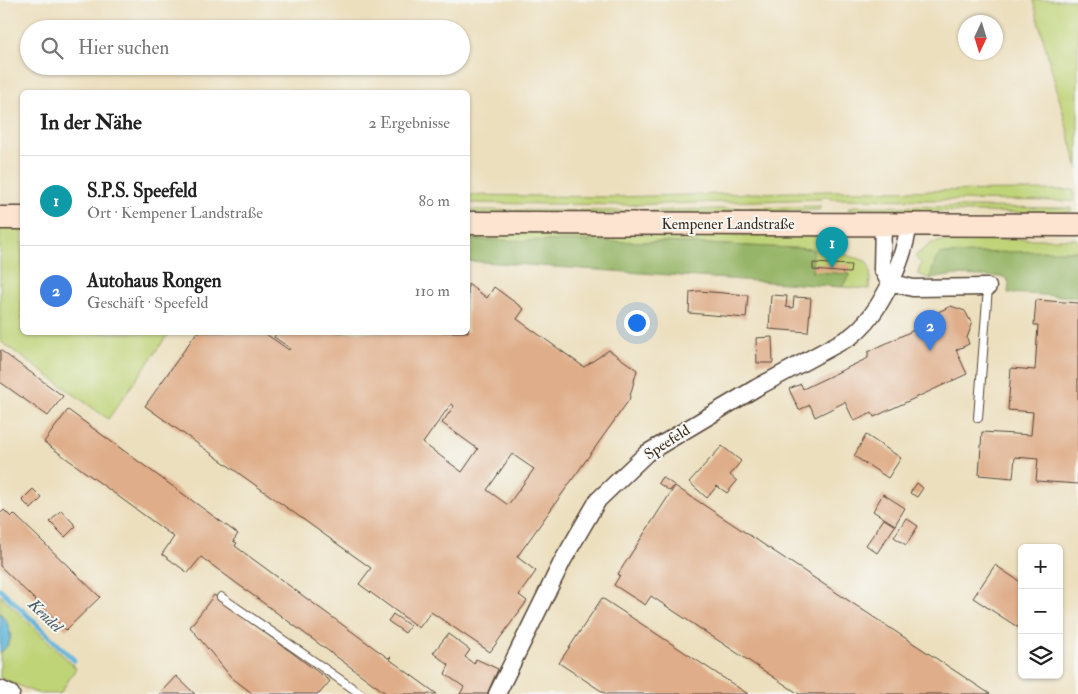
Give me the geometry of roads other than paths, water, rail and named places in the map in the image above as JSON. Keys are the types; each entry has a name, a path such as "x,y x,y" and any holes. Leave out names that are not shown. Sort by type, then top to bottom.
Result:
{"street":[{"path":"0,218 20,218"},
{"name":"Kempener Landstraße","path":"470,223 1078,225"},
{"path":"884,223 882,269 889,282 913,288 988,287"},
{"name":"Speefeld","path":"498,694 563,560 598,500 647,453 756,388 850,337 862,328 880,302 889,282 899,268 906,244 909,223"},
{"path":"0,690 11,694"}],"lane":[{"path":"978,418 988,287"},
{"path":"221,597 361,694"}],"water":[{"path":"0,613 9,628 10,638 8,644 0,653"}],"waterway":[{"name":"Kendel","path":"0,589 74,660"}],"place":[{"name":"S.P.S. Speefeld","path":"832,268"},
{"name":"Autohaus Rongen","path":"930,351"}]}
